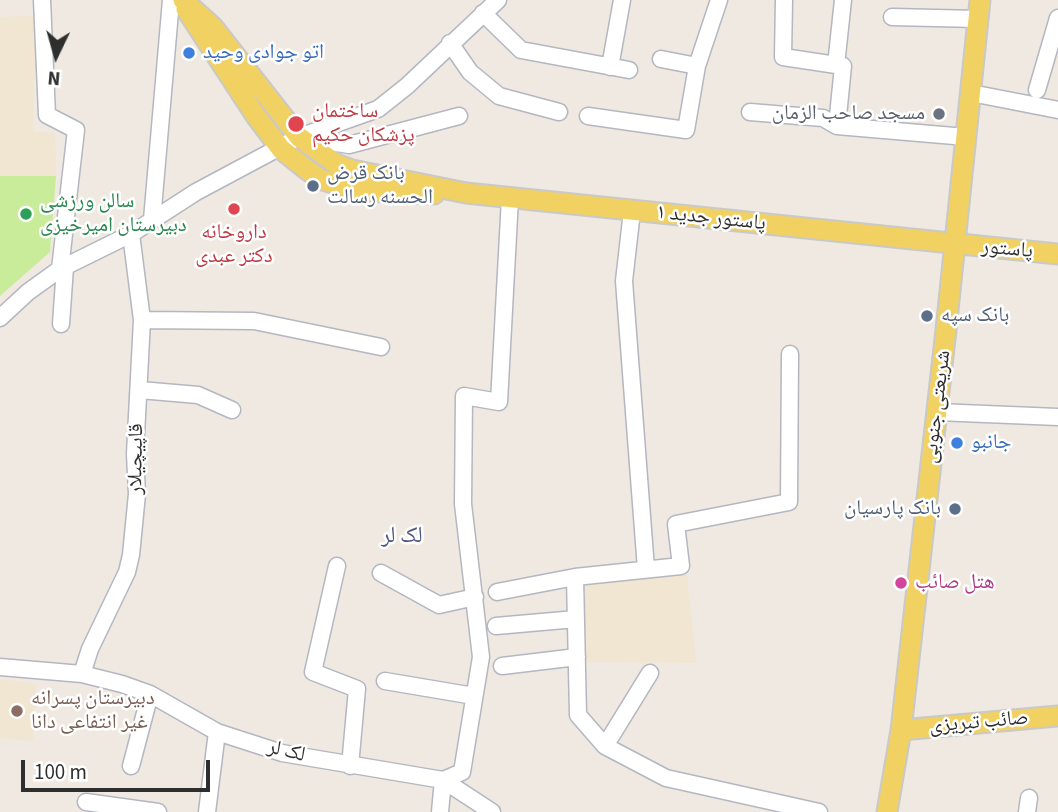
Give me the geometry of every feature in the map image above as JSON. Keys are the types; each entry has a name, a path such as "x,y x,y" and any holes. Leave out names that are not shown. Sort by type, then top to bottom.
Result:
{"main road":[{"name":"پاستور جدید ۱","path":"182,0 213,27 279,115 299,137 336,164 352,170 466,193 956,246"},
{"name":"پاستور جدید ۱","path":"182,0 199,33 281,149 322,180 344,187 403,194 466,193"},
{"name":"شریعتی جنوبی","path":"887,812 901,730 956,246 979,9"},
{"name":"پاستور","path":"956,246 1058,254"},
{"name":"صائب تبریزی","path":"901,730 1058,716"}],"street":[{"path":"41,0 47,115 76,130 63,268 61,324"},
{"path":"152,220 171,0"},
{"path":"0,318 28,292 63,268 131,234 196,192 281,149 299,137 378,109 407,86 498,0"},
{"path":"610,67 622,0"},
{"path":"588,116 686,131 697,66 719,0"},
{"path":"784,0 783,57 842,66 837,126"},
{"path":"836,65 842,0"},
{"path":"892,17 979,9"},
{"path":"483,13 521,50 629,70"},
{"path":"1037,90 1058,18"},
{"path":"450,43 470,72 499,96 559,112"},
{"path":"661,60 697,66"},
{"path":"971,93 1058,110"},
{"path":"750,112 823,118 837,126 967,137"},
{"path":"299,137 349,145 459,116"},
{"path":"440,812 443,780 462,772 481,657 463,504 464,396 499,402 510,198"},
{"path":"632,211 624,281 646,569"},
{"name":"قاپیچیلار","path":"82,674 90,649 127,572 131,555 142,320 131,234"},
{"path":"142,320 254,321 380,347"},
{"path":"497,592 575,577 681,566 676,524 789,502 790,354"},
{"path":"140,390 198,395 232,410"},
{"path":"937,412 1058,417"},
{"path":"337,566 313,672 357,689 350,766"},
{"path":"381,573 439,605 475,597"},
{"path":"575,577 578,715 605,746 666,778 819,812"},
{"path":"496,625 576,619"},
{"path":"502,666 577,657"},
{"name":"لک لر","path":"0,667 82,674 150,694 217,732 282,753 443,780 492,812"},
{"path":"605,746 650,673"},
{"path":"385,681 474,696"},
{"path":"131,766 150,694"},
{"path":"206,812 217,732"},
{"path":"86,802 158,812"}],"shaded area":[{"path":"36,16 33,132 55,133 56,176 0,176 0,17"},
{"path":"687,575 696,663 584,662 580,582"},
{"name":"دبیرستان پسرانه غیر انتفاعی دانا","path":"0,679 36,684 33,741 0,738"}],"green space":[{"name":"سالن ورزشی دبیرستان امیرخیزی","path":"0,176 56,176 50,252 0,296"}],"place":[{"name":"اتو جوادی وحید","path":"189,53"},
{"name":"مسجد صاحب الزمان","path":"939,114"},
{"name":"ساختمان پزشکان حکیم","path":"296,124"},
{"name":"بانک قرض الحسنه رسالت","path":"313,186"},
{"name":"داروخانه دکتر عبدی","path":"234,209"},
{"name":"سالن ورزشی دبیرستان امیرخیزی","path":"26,214"},
{"name":"بانک سپه","path":"927,316"},
{"name":"جانبو","path":"957,443"},
{"name":"بانک پارسیان","path":"955,509"},
{"name":"هتل صائب","path":"901,583"},
{"name":"دبیرستان پسرانه غیر انتفاعی دانا","path":"17,711"}],"district":[{"name":"لک لر","path":"402,537"}]}
